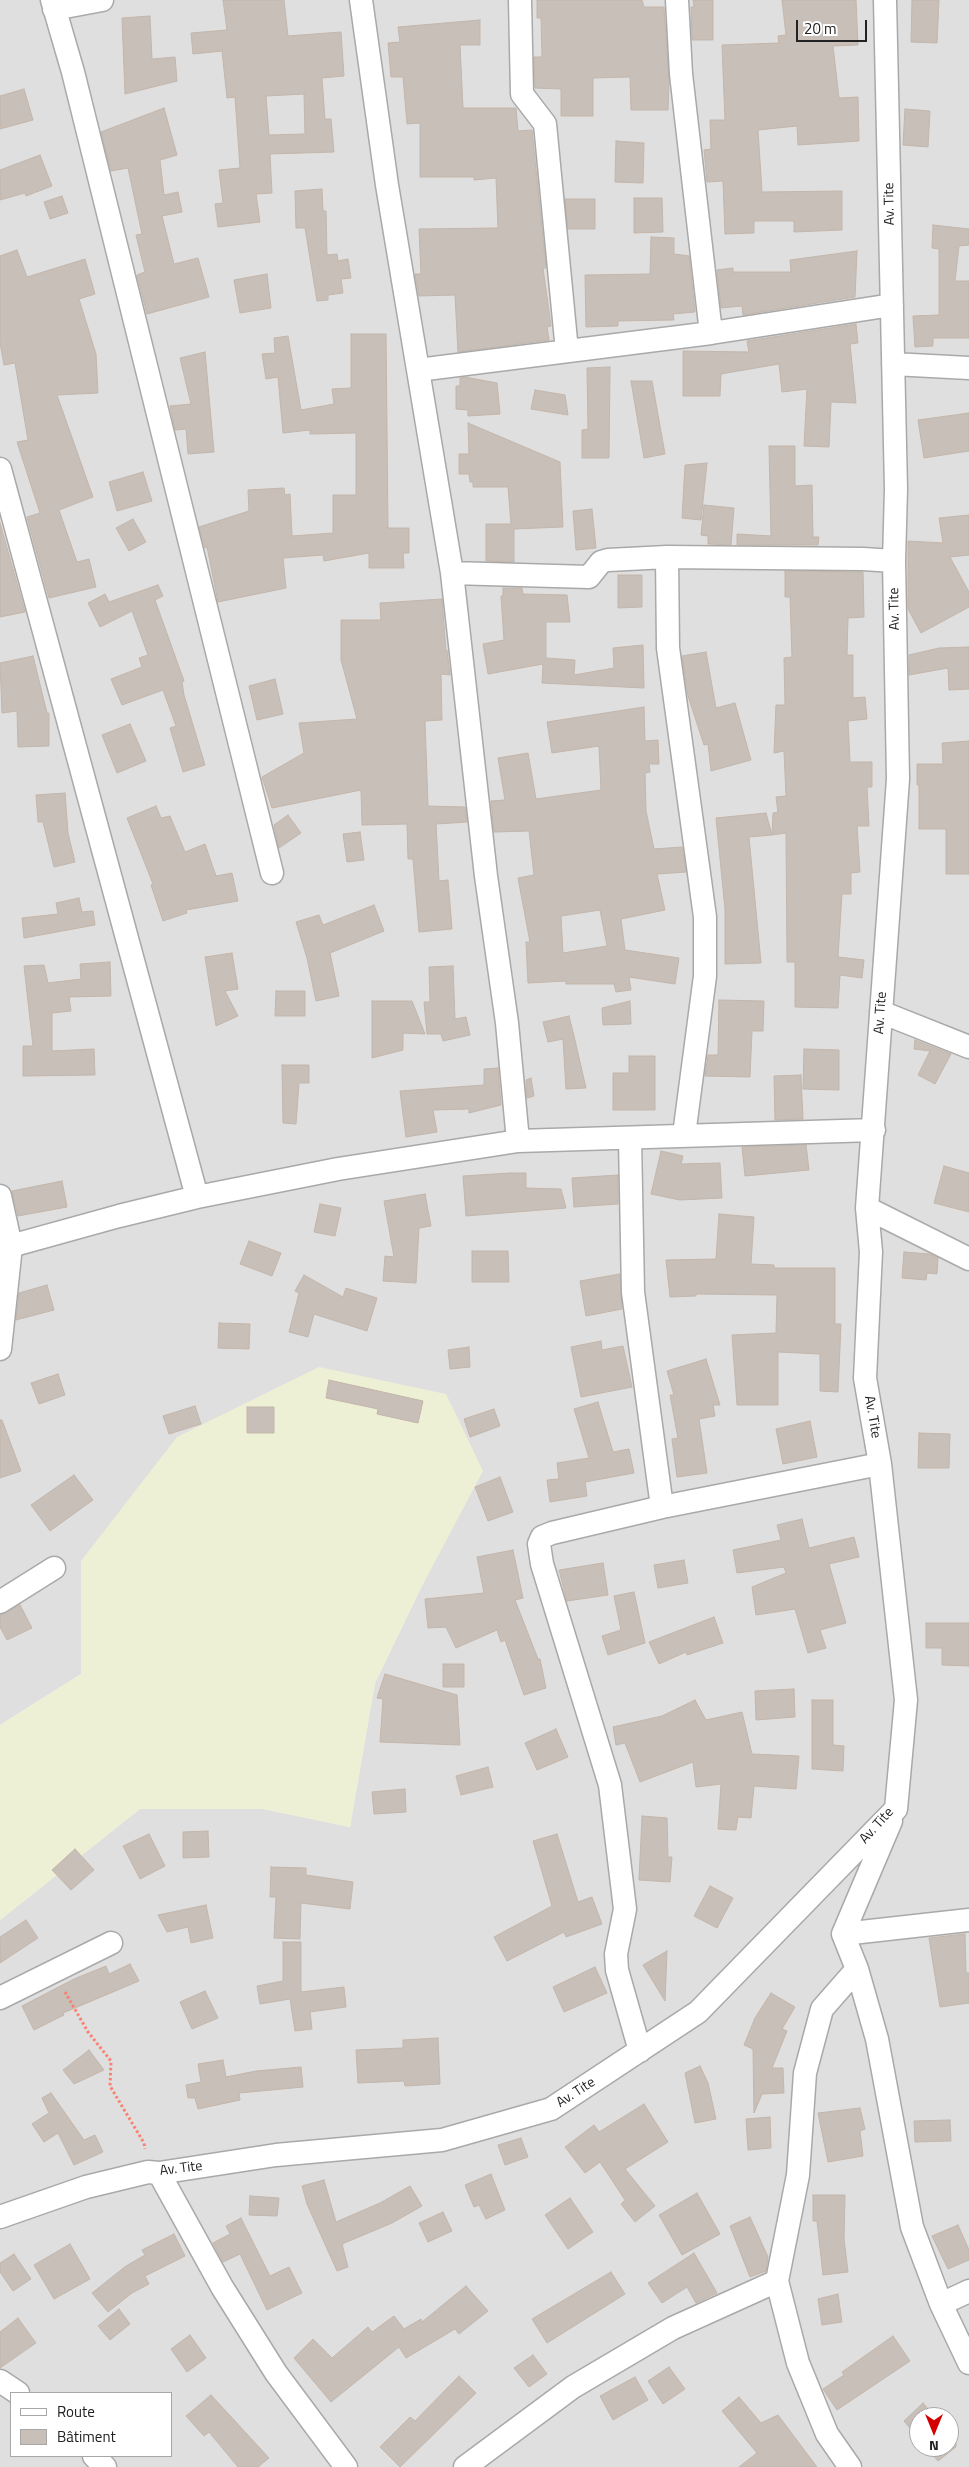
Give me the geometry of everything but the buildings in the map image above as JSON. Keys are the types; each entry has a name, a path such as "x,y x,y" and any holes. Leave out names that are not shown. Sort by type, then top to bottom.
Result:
{"street":[{"path":"102,0 53,4 73,72 272,873"},
{"path":"361,0 387,185 452,573 486,876 507,1023 518,1141"},
{"path":"520,0 522,94 545,124 567,351"},
{"path":"677,0 681,74 711,333"},
{"name":"Av. Tite","path":"0,2217 86,2187 154,2173 276,2155 442,2140 551,2109 698,2012 896,1809 906,1700 880,1464 865,1378 870,1252 867,1208 898,779 893,364 885,0"},
{"path":"418,370 711,333 892,305"},
{"path":"893,364 969,368"},
{"path":"0,469 197,1197"},
{"path":"452,573 589,577 601,562 608,560 667,557 894,561"},
{"path":"667,557 668,648 705,917 705,976 684,1135"},
{"path":"882,1012 969,1047"},
{"path":"6,1248 119,1216 197,1197 338,1169 518,1141 874,1130"},
{"path":"630,1138 632,1292 662,1507"},
{"path":"0,1196 6,1248 0,1349"},
{"path":"867,1208 969,1259"},
{"path":"640,2051 617,1970 618,1937 625,1909 610,1785 542,1564 539,1544 542,1537 552,1533 662,1507 880,1464"},
{"path":"0,1602 54,1568"},
{"path":"896,1809 843,1934 857,1969 877,2039 912,2227 941,2304 969,2363"},
{"path":"843,1934 969,1920"},
{"path":"0,1998 111,1943"},
{"path":"850,2467 827,2434 798,2363 777,2281 798,2176 805,2073 822,2009 857,1969"},
{"path":"154,2173 276,2373 346,2467"},
{"path":"465,2467 581,2382 673,2328 777,2281"},
{"path":"941,2304 969,2290"},
{"path":"0,2381 16,2392"},
{"path":"95,2457 105,2467"}],"path":[{"path":"53,1972 88,2032 111,2061 110,2086 144,2143 154,2173"}],"shaded area":[{"path":"0,0 969,0 969,2467 0,2467 0,1920 140,1809 263,1809 350,1827 375,1683 421,1588 81,1560 81,1674 0,1725"}],"green space":[{"path":"319,1367 446,1394 483,1471 421,1588 375,1683 350,1827 263,1809 140,1809 0,1920 0,1725 81,1674 81,1561 177,1437"}]}
